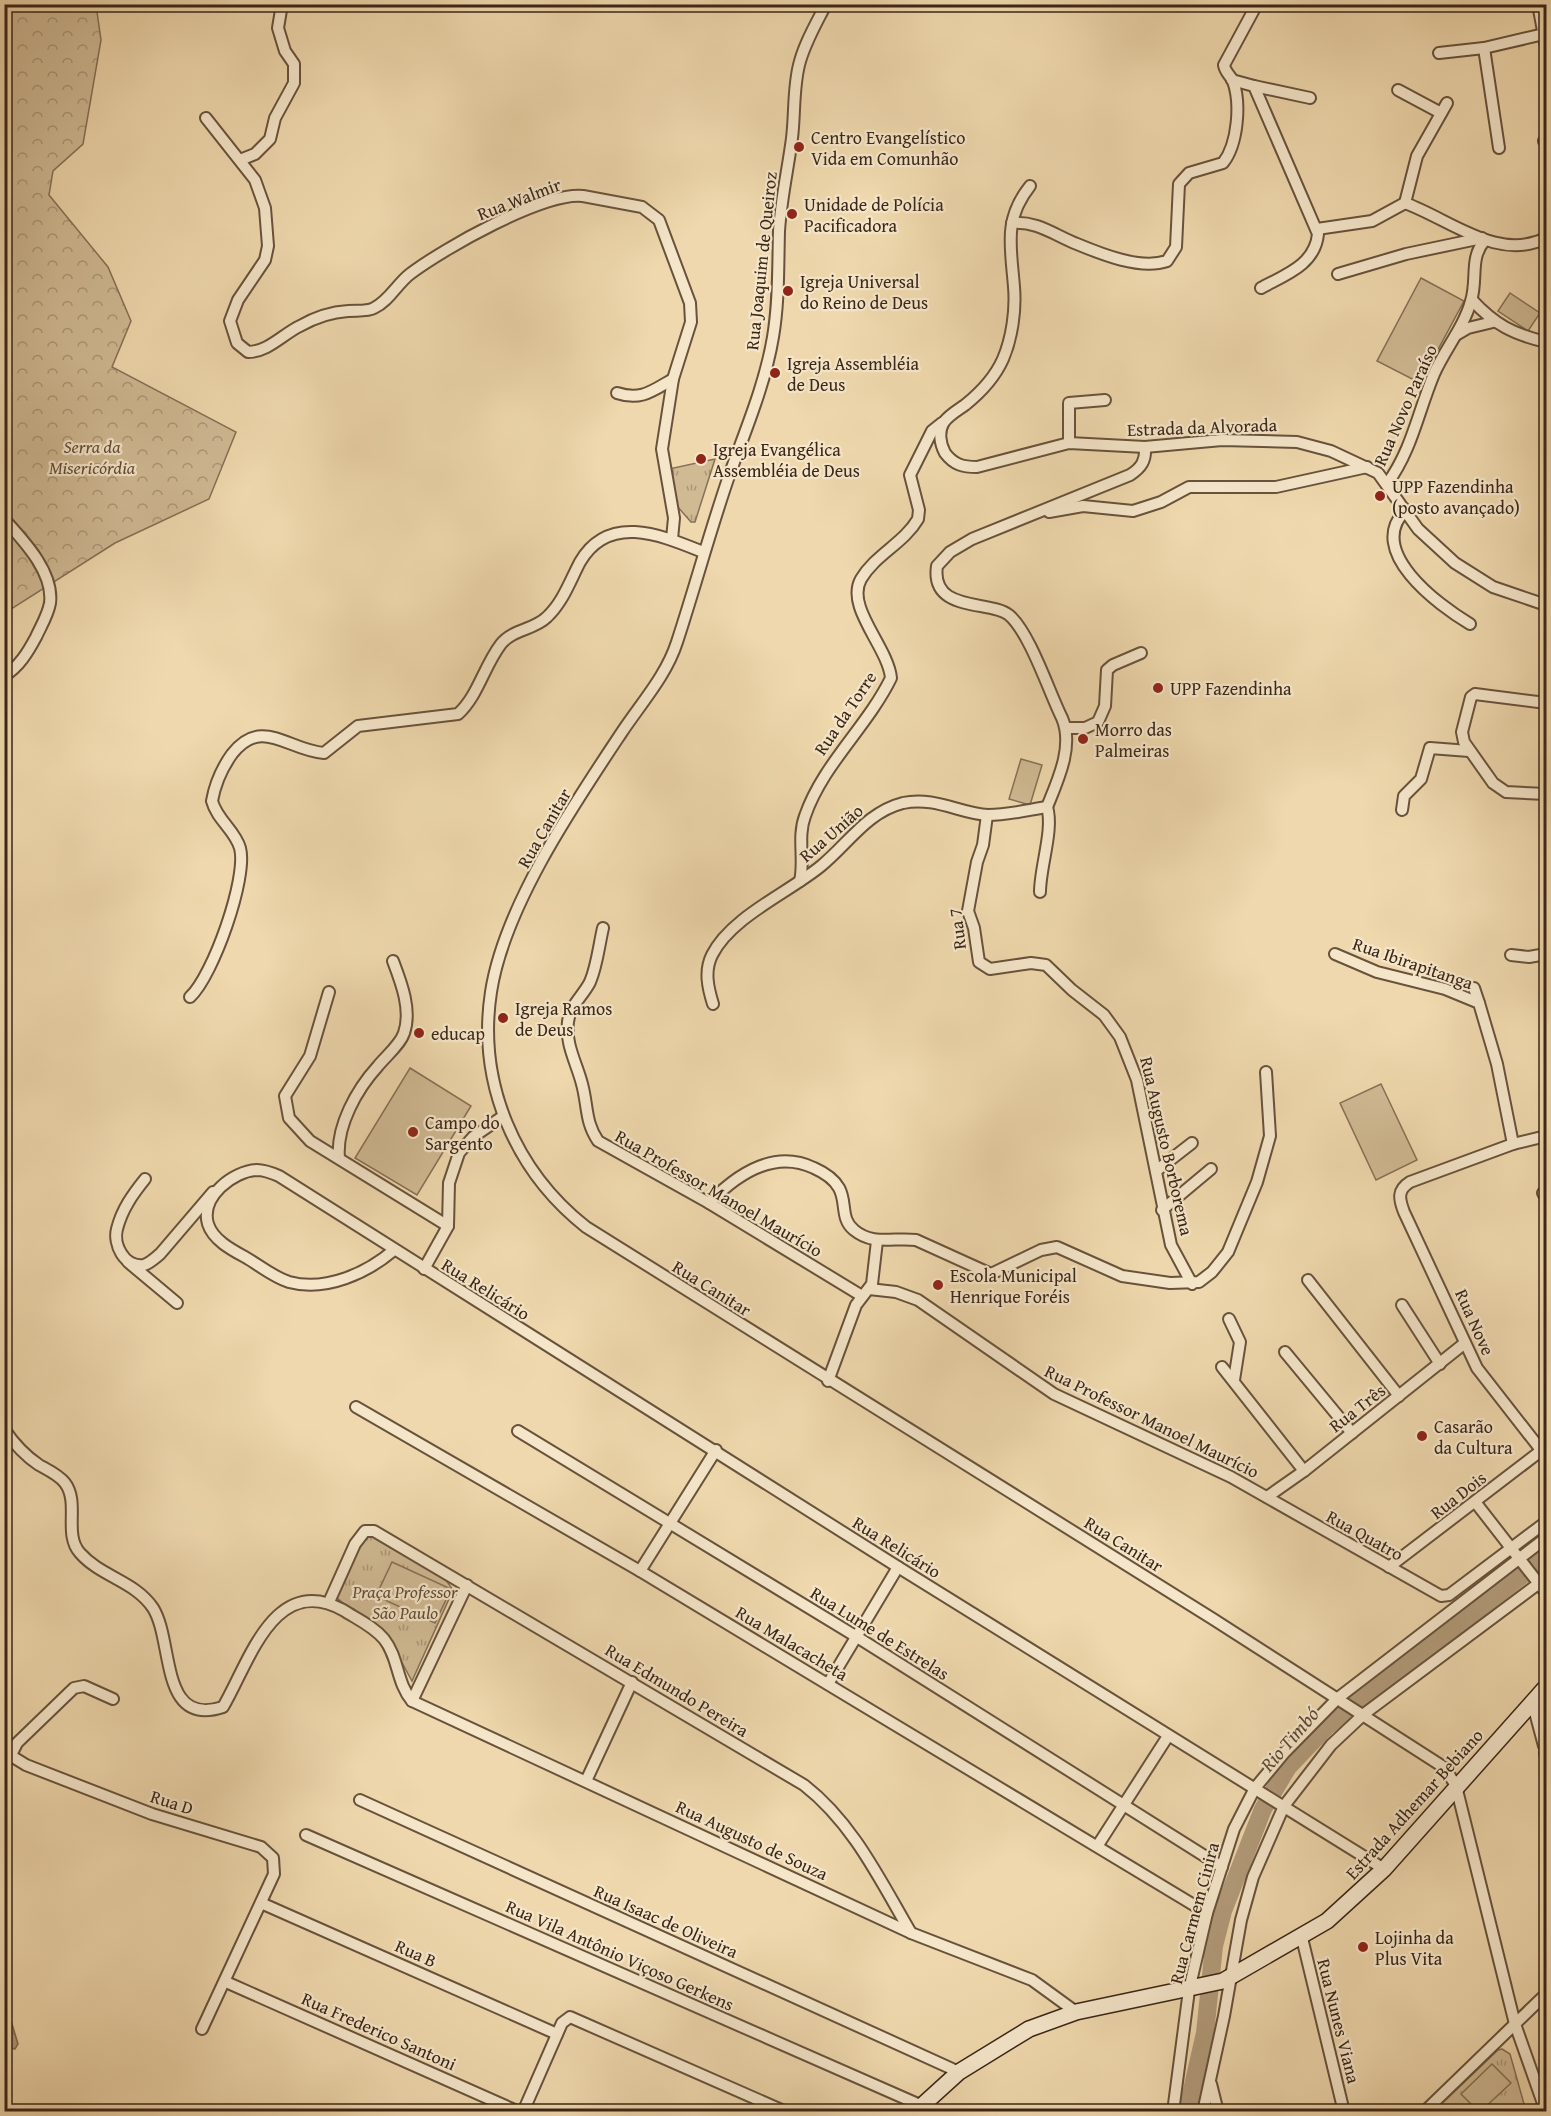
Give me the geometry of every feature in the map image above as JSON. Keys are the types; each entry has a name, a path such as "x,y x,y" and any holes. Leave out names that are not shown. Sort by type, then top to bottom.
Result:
{"main road":[{"name":"Estrada Adhemar Bebiano","path":"918,2108 959,2072 1019,2034 1076,2012 1194,1989 1227,1979 1302,1938 1335,1915 1384,1869 1546,1687"}],"street":[{"path":"206,117 240,160 255,154 270,139 275,118 294,83 294,64 285,51 279,28 282,4"},
{"name":"Rua Joaquim de Queiroz","path":"703,552 750,418 773,341 780,213 792,137 797,76 801,57 826,4"},
{"path":"1012,223 1042,226 1077,245 1112,257 1144,262 1167,261 1176,247 1179,184 1189,172 1223,163 1231,149 1237,113 1232,80 1224,69 1224,61 1257,4"},
{"path":"1540,5 1546,47"},
{"path":"1439,52 1484,48 1544,34"},
{"path":"1484,48 1499,148"},
{"path":"1232,80 1310,98"},
{"path":"1254,86 1317,229 1317,241 1309,258 1293,272 1261,288"},
{"path":"1398,90 1441,113"},
{"path":"1317,229 1372,221 1405,203 1415,162 1447,103"},
{"name":"Rua Walmir","path":"240,160 262,196 268,246 266,260 233,308 231,326 240,348 248,352 260,351 298,326 324,316 344,311 369,310 385,301 400,282 419,268 477,233 512,216 573,195 632,204 642,207 659,220 690,303 690,329 673,378 662,449 674,518 672,540"},
{"path":"944,422 971,401 992,378 1005,354 1015,304 1009,250 1012,223 1018,203 1030,186"},
{"path":"1405,203 1483,239 1516,247 1533,245 1546,238"},
{"path":"1338,274 1406,254 1483,239"},
{"name":"Rua Novo Paraíso","path":"1388,483 1404,459 1434,375 1472,300 1474,259 1483,239"},
{"path":"1472,300 1493,322 1522,336 1546,342"},
{"path":"1456,335 1468,328 1493,322"},
{"path":"616,393 634,398 644,396 673,378"},
{"path":"1069,443 1069,403 1105,400"},
{"name":"Estrada da Alvorada","path":"944,422 940,436 944,450 953,461 965,467 987,465 1069,443 1145,447 1222,440 1297,442 1331,451 1367,467 1388,483 1418,529 1455,563 1493,587 1546,604"},
{"name":"Rua da Torre","path":"800,881 801,831 810,804 827,770 891,678 886,659 857,599 858,587 868,571 918,519 919,510 910,475 932,431 944,422"},
{"path":"1040,892 1041,863 1049,825 1047,807 1066,748 1066,728 1028,646 1013,620 1002,611 974,607 955,600 944,590 937,577 939,562 950,552 1020,518 1139,470 1144,462 1145,447"},
{"path":"1020,518 1083,506 1133,511 1161,502 1189,487 1276,487 1367,467"},
{"path":"1406,510 1397,519 1393,532 1397,554 1432,599 1470,624"},
{"path":"4,519 40,567 50,601 45,618 31,646 18,665 4,676"},
{"path":"190,997 204,983 216,955 240,878 239,845 221,821 212,801 225,763 240,744 256,735 270,736 324,753 358,726 458,714 471,699 500,645 507,637 548,617 564,596 579,565 592,546 625,533 645,531 703,552"},
{"name":"Rua Canitar","path":"703,552 677,644 656,687 594,773 523,897 505,940 491,994 488,1031 494,1083 502,1117 530,1168 566,1212 621,1250 1362,1713 1436,1761 1456,1786"},
{"path":"1066,728 1085,728 1098,722 1105,706 1107,670 1141,653"},
{"path":"1546,703 1472,695 1462,732 1469,751 1498,789 1516,794 1546,794"},
{"path":"1402,810 1404,796 1421,779 1430,748 1469,751"},
{"name":"Rua União","path":"713,1004 707,974 708,966 722,940 735,926 823,865 854,832 895,806 928,802 987,815 1047,807"},
{"name":"Rua 7","path":"987,815 983,845 977,862 968,911 974,928 978,962 990,969 1031,963 1046,965 1053,969"},
{"name":"Rua Professor Manoel Maurício","path":"603,928 590,983 572,1007 568,1021 570,1045 582,1084 589,1128 598,1141 866,1293 896,1292 918,1300 1054,1394 1267,1497"},
{"name":"Rua Ibirapitanga","path":"1335,954 1377,972 1445,988 1479,1003 1497,1065 1513,1144"},
{"path":"1512,955 1529,957 1546,954"},
{"path":"339,1158 338,1146 342,1131 359,1090 404,1034 407,1011 393,961"},
{"name":"Rua Augusto Borborema","path":"1053,969 1072,990 1104,1015 1128,1049 1137,1080 1171,1245 1192,1284"},
{"path":"1474,987 1479,1003"},
{"path":"329,992 310,1056 288,1090 285,1101 287,1114 296,1129 448,1226"},
{"path":"709,1203 743,1173 779,1161 799,1161 831,1179 840,1192 848,1224 855,1231 878,1241 904,1238 916,1240 991,1274 1041,1250 1057,1247 1122,1276 1192,1284 1212,1272 1228,1252 1257,1182 1270,1136 1266,1072"},
{"path":"424,1269 448,1226 449,1183 459,1153 473,1137 502,1117"},
{"path":"1513,1144 1546,1136"},
{"path":"1156,1171 1192,1143"},
{"name":"Rua Nove","path":"1513,1144 1410,1182 1404,1186 1400,1194 1404,1212 1477,1368 1544,1448"},
{"path":"1162,1210 1210,1169"},
{"name":"Rua Relicário","path":"126,1260 144,1265 160,1254 202,1203 221,1186 248,1172 268,1172 1384,1869"},
{"path":"145,1179 127,1203 116,1231 118,1247 126,1260 177,1303"},
{"path":"221,1186 214,1193 207,1219 212,1232 234,1251 280,1279 302,1283 326,1282 347,1277 375,1266 394,1250"},
{"path":"828,1381 856,1305 866,1293 878,1241"},
{"path":"1308,1280 1399,1396"},
{"path":"1402,1305 1440,1364"},
{"path":"1229,1319 1240,1342 1234,1380"},
{"name":"Rua Três","path":"1267,1497 1304,1471 1465,1343"},
{"path":"1285,1352 1352,1433"},
{"path":"1222,1367 1304,1471"},
{"name":"Rua Malacacheta","path":"356,1407 640,1571 1207,1912"},
{"path":"4,1429 15,1445 65,1483 70,1492 74,1542 79,1552 101,1570 142,1594 154,1609 174,1688 183,1702 192,1708 212,1711 223,1707 267,1625 282,1610 294,1604 329,1602 371,1627 383,1638 392,1650 402,1688 412,1701 467,1585"},
{"name":"Rua Lume de Estrelas","path":"518,1431 857,1637 1222,1867"},
{"name":"Rua Dois","path":"1389,1567 1476,1503 1544,1448"},
{"path":"640,1571 716,1450"},
{"name":"Rua Quatro","path":"1267,1497 1437,1595 1449,1595 1511,1548"},
{"path":"1476,1503 1511,1548 1540,1580 1546,1593"},
{"path":"1511,1548 1546,1522"},
{"name":"Rua Edmundo Pereira","path":"329,1602 355,1544 365,1531 375,1531 804,1785 831,1807 847,1826 911,1933"},
{"name":"Rua Carmem Cinira","path":"1173,2112 1207,1912 1234,1829 1258,1790 1290,1746 1341,1700 1522,1560 1546,1538"},
{"path":"828,1684 898,1567"},
{"path":"1203,2112 1227,1979 1241,1920 1253,1877 1281,1804 1331,1745 1362,1713 1540,1580"},
{"path":"586,1781 632,1682"},
{"name":"Rua D","path":"113,1699 84,1686 74,1688 17,1743 12,1752 14,1757 26,1766 152,1814 261,1847 270,1853 275,1865 226,1982 202,2029"},
{"name":"Rua Augusto de Souza","path":"412,1701 911,1933 1032,1980 1076,2012"},
{"path":"1532,1701 1545,1753"},
{"path":"1098,1845 1168,1736"},
{"path":"1456,1786 1515,2024 1546,2112"},
{"name":"Rua Isaac de Oliveira","path":"360,1800 959,2072"},
{"name":"Rua Vila Antônio Viçoso Gerkens","path":"306,1835 918,2108"},
{"name":"Rua B","path":"261,1903 557,2034"},
{"name":"Rua Nunes Viana","path":"1302,1938 1344,2112"},
{"name":"Rua Frederico Santoni","path":"226,1982 519,2112"},
{"path":"1424,2112 1546,1994"},
{"path":"524,2112 564,2019 575,2018 786,2112"},
{"path":"1210,2081 1218,2112"}],"green space":[{"name":"Serra da Misericórdia","path":"5,5 96,5 101,40 83,144 53,171 49,195 108,267 131,321 112,367 236,432 209,499 115,543 5,613"},
{"path":"1421,278 1464,301 1420,383 1377,361"},
{"path":"1510,293 1540,313 1528,331 1498,311"},
{"path":"715,459 695,522 691,522 677,506 669,469"},
{"path":"1021,759 1042,765 1030,805 1009,799"},
{"name":"Campo do Sargento","path":"410,1068 471,1106 417,1195 355,1158"},
{"path":"1381,1084 1417,1160 1376,1180 1340,1103"},
{"name":"Praça Professor São Paulo","path":"365,1536 374,1536 446,1580 453,1590 412,1681 394,1648 335,1596 360,1540"},
{"path":"392,1562 451,1589 435,1623 376,1596"},
{"path":"1502,2049 1510,2054 1526,2111 1433,2112 1498,2050"},
{"path":"1492,2064 1511,2083 1481,2111 1478,2111 1461,2094"}],"water":[{"path":"4,1997 18,2044 15,2049 5,2048"}],"waterway":[{"name":"Rio Timbó","path":"1187,2112 1205,2033 1214,1946 1223,1911 1263,1809 1288,1767 1327,1726 1546,1557"}],"place":[{"name":"Centro Evangelístico Vida em Comunhão","path":"799,147"},
{"name":"Unidade de Polícia Pacificadora","path":"792,214"},
{"name":"Igreja Universal do Reino de Deus","path":"788,291"},
{"name":"Igreja Assembléia de Deus","path":"775,373"},
{"name":"Igreja Evangélica Assembléia de Deus","path":"701,459"},
{"name":"UPP Fazendinha (posto avançado)","path":"1380,496"},
{"name":"UPP Fazendinha","path":"1158,688"},
{"name":"Morro das Palmeiras","path":"1083,739"},
{"name":"Igreja Ramos de Deus","path":"503,1018"},
{"name":"educap","path":"419,1033"},
{"name":"Campo do Sargento","path":"413,1132"},
{"name":"Escola Municipal Henrique Foréis","path":"938,1285"},
{"name":"Casarão da Cultura","path":"1422,1436"},
{"name":"Lojinha da Plus Vita","path":"1363,1947"}]}
